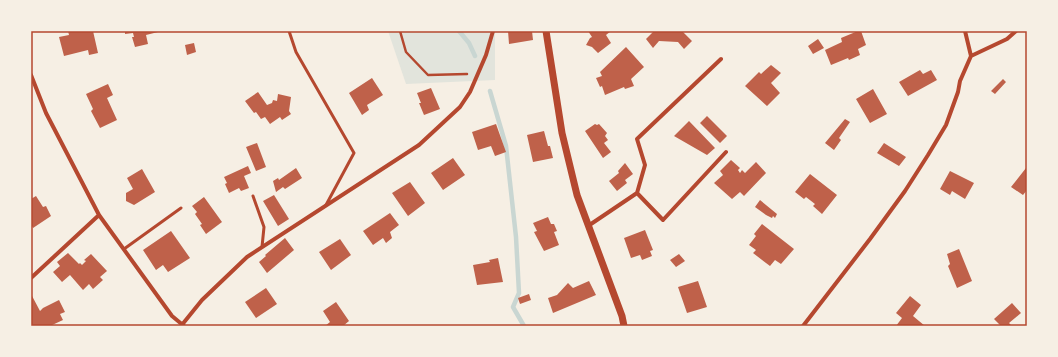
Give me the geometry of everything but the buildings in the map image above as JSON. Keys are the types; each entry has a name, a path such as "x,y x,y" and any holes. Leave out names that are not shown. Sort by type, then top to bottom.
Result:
{"street":[{"path":"31,75 46,113 99,215 172,316 182,326 202,300 248,257 326,204 419,145 460,107 470,92 486,55 493,31"},
{"path":"546,31 562,133 577,195 622,316 624,326"},
{"path":"803,326 896,203 946,125 958,92 960,81 971,56 965,31"},
{"path":"971,56 1007,39 1016,31"},
{"path":"588,226 636,193 645,165 636,139 721,59"},
{"path":"636,193 663,220 726,152"},
{"path":"31,278 99,215"}],"lane":[{"path":"289,31 296,52 354,153 326,204"},
{"path":"253,196 264,227 262,247"},
{"path":"124,250 181,208"}],"path":[{"path":"400,31 406,52 428,76 477,74"}],"shaded area":[{"path":"388,31 495,31 495,80 406,84"}],"waterway":[{"path":"459,31 469,43 475,56"},
{"path":"490,91 506,146 516,237 519,293 513,307 524,326"}]}
